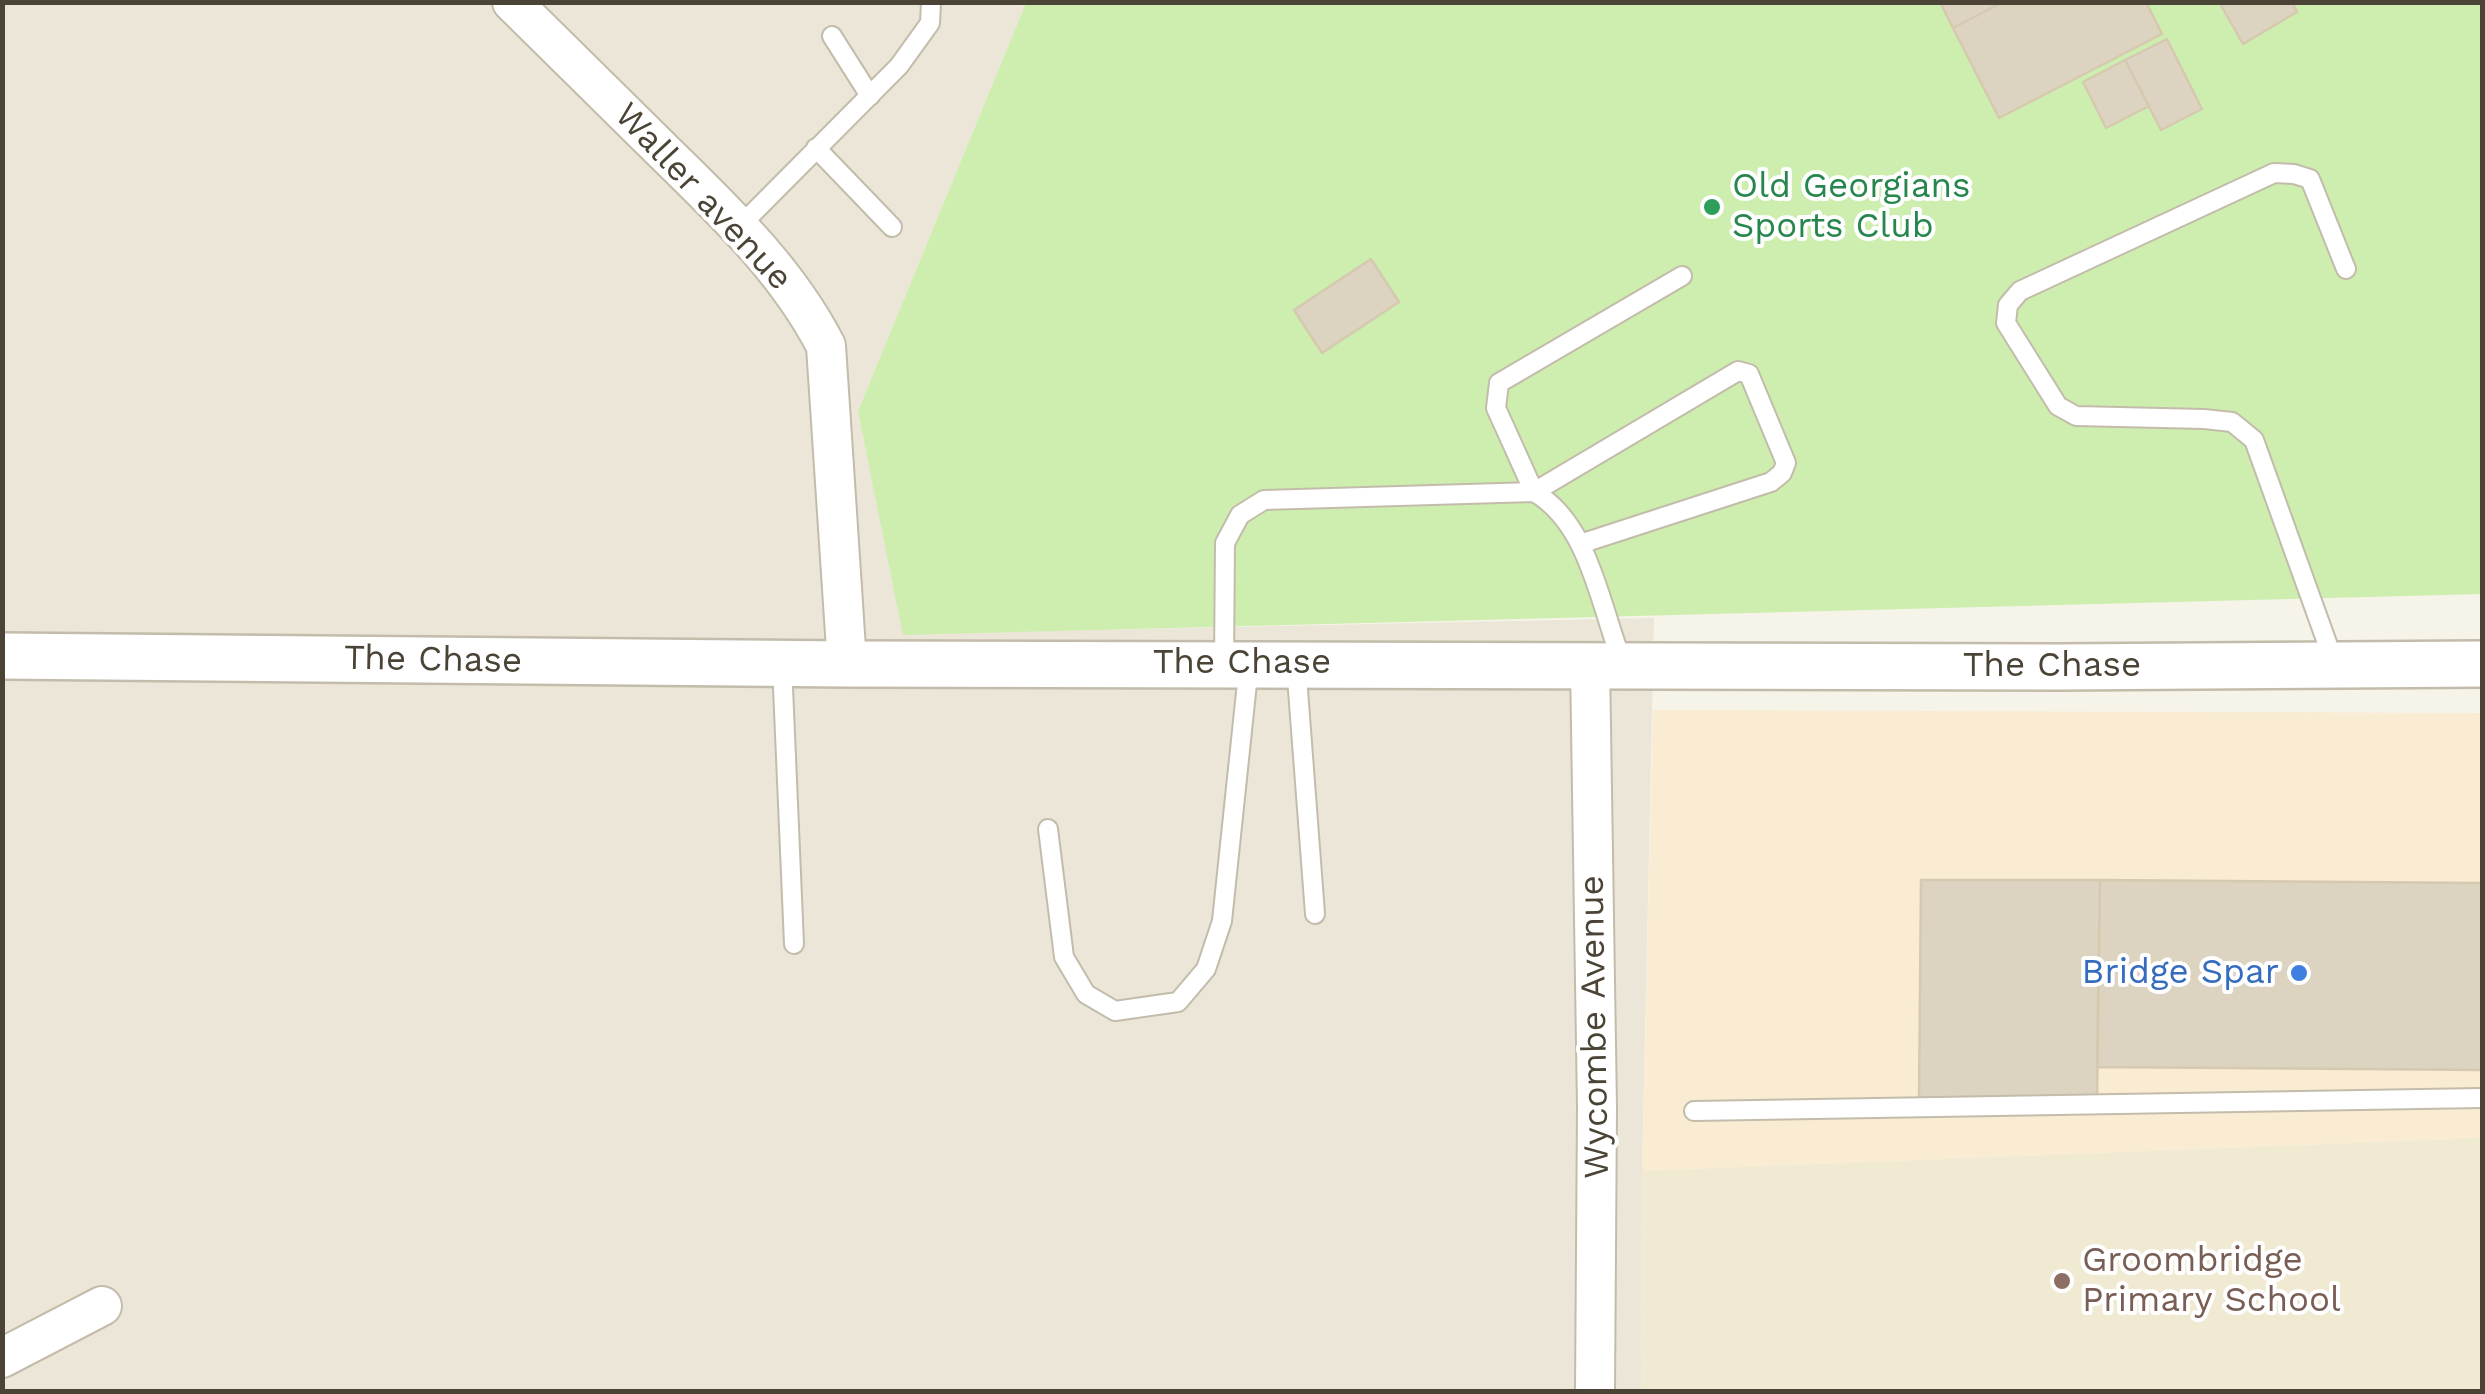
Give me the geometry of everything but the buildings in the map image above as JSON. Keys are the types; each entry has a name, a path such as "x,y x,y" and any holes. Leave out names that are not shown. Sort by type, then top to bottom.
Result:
{"street":[{"name":"Waller avenue","path":"512,2 740,226 812,318 826,346 848,664"},
{"name":"The Chase","path":"2,656 848,664 2482,664"},
{"name":"Wycombe Avenue","path":"1595,1392 1606,664"},
{"path":"2,1358 102,1306"}],"lane":[{"path":"740,226 899,66 930,22 930,2"},
{"path":"832,36 870,96"},
{"path":"816,148 892,227"},
{"path":"2335,665 2254,440 2232,422 2204,418 2076,416 2058,406 2006,323 2008,305 2020,291 2274,173 2310,180 2346,269"},
{"path":"1606,664 1580,544 1552,502 1534,492 1496,408 1498,383 1682,276"},
{"path":"1048,829 1064,957 1086,994 1115,1011 1178,1002 1206,969 1222,922 1237,664 1224,543 1240,514 1264,500 1534,492 1728,374 1749,374 1786,463 1782,473 1771,482 1580,544"},
{"path":"782,663 794,944"},
{"path":"1296,663 1314,914"},
{"path":"1694,1111 2482,1098"}],"shaded area":[{"path":"3,3 1026,3 858,411 904,634 1654,618 1641,1391 3,1392"},
{"path":"1653,710 2482,713 2482,1138 1642,1171"},
{"name":"Groombridge Primary School","path":"2482,1138 2482,1391 1641,1391 1642,1171"}],"green space":[{"name":"Old Georgians Sports Club","path":"1026,3 2482,3 2482,594 903,635 858,411"}],"place":[{"name":"Old Georgians Sports Club","path":"1712,207"},
{"name":"Bridge Spar","path":"2299,973"},
{"name":"Groombridge Primary School","path":"2062,1281"}]}
